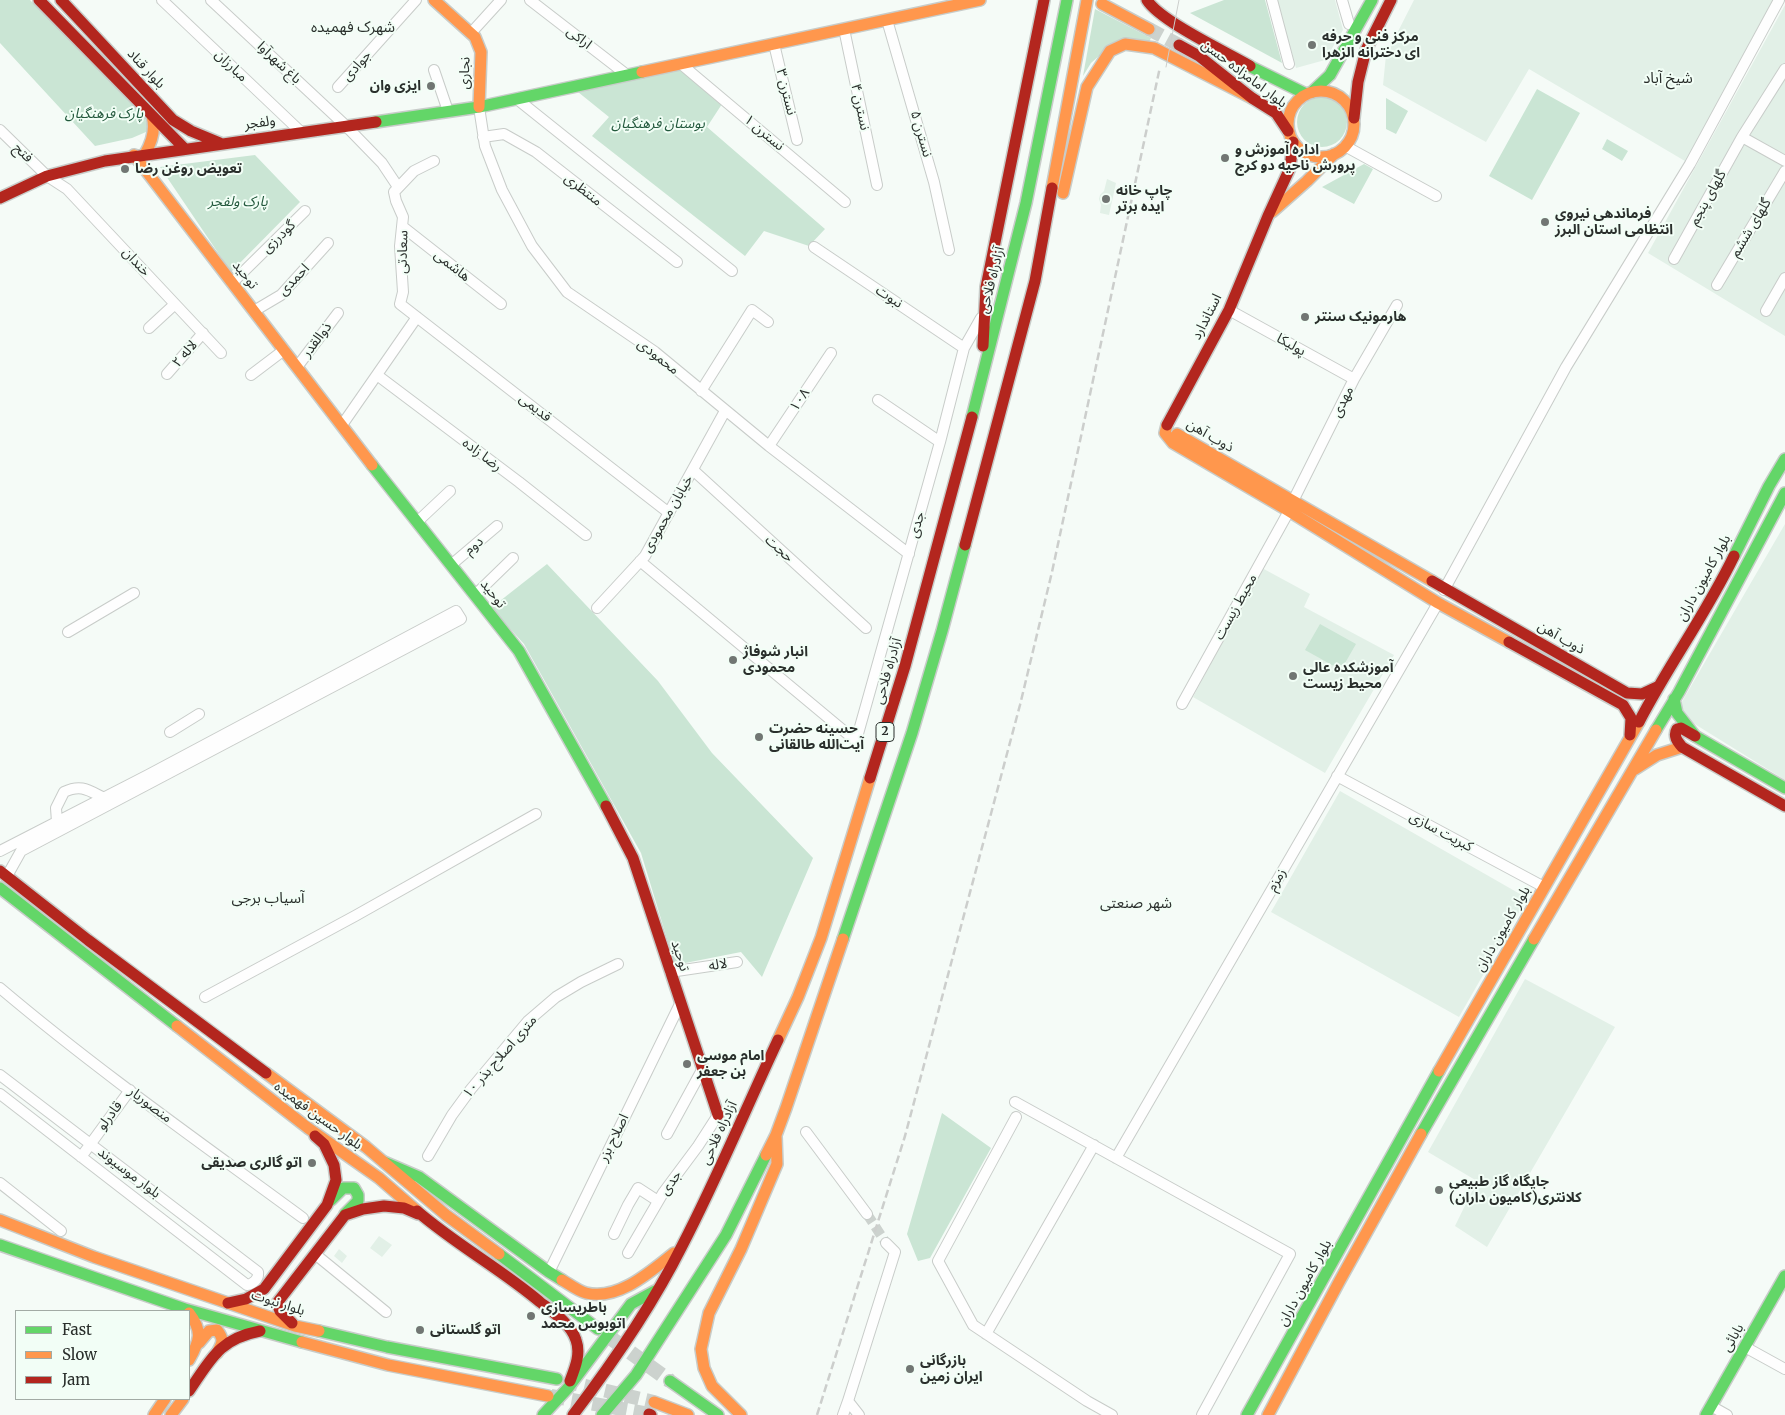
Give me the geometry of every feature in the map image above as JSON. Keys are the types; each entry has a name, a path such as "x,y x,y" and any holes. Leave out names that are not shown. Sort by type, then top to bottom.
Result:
{"main road":[{"name":"بلوار قناد","path":"39,0 184,148"},
{"name":"بلوار قناد","path":"61,0 173,120 191,131 220,143"},
{"name":"نجاری","path":"434,0 476,37 481,52 479,107"},
{"path":"939,9 948,0"},
{"name":"ولفجر","path":"0,198 47,176 91,164 140,154 479,107 980,0"},
{"path":"981,385 986,287 1044,0"},
{"name":"آزادراه فلاحی","path":"573,1415 605,1373 658,1289 682,1246 798,997 821,938 905,666 981,385 1026,203 1067,0"},
{"name":"2","path":"602,1415 636,1375 721,1243 776,1135 912,733 942,631 1033,290 1087,0"},
{"path":"1147,0 1152,8 1250,66"},
{"path":"1372,0 1330,75 1297,101 1291,110 1288,120 1288,131 1293,142 1311,156 1322,157 1334,154 1350,140 1354,130 1358,82 1366,50 1391,0"},
{"path":"1106,2 1150,25"},
{"name":"بلوار امامزاده حسن","path":"1180,33 1309,93"},
{"path":"1045,232 1059,204 1072,158 1087,87 1110,51 1125,44 1154,48 1252,98"},
{"name":"بلوار امامزاده حسن","path":"1179,45 1199,56 1252,98 1276,114 1288,131"},
{"path":"1309,93 1323,91 1339,96 1350,108 1354,119"},
{"path":"140,154 150,146 155,132 152,116"},
{"name":"استاندارد","path":"1166,428 1177,403 1228,310 1290,168 1293,142"},
{"name":"توحید","path":"140,154 232,283 519,651 633,858 718,1115"},
{"name":"استاندارد","path":"1268,216 1334,154"},
{"name":"ذوب آهن","path":"1166,428 1291,506 1438,603 1623,705 1631,718 1629,740"},
{"name":"بلوار کامیون داران","path":"1247,1415 1441,1067 1629,740 1656,687 1721,583 1769,486 1785,459"},
{"name":"بلوار کامیون داران","path":"1268,1415 1401,1170 1629,774 1660,725 1785,493"},
{"name":"ذوب آهن","path":"1291,506 1627,693 1635,696 1645,694 1656,687"},
{"path":"1674,699 1677,714 1695,736"},
{"path":"1785,788 1683,729 1677,729 1675,733 1676,739 1682,747 1785,806"},
{"path":"1629,774 1646,761 1661,753 1682,747"},
{"path":"1566,850 1580,860"},
{"name":"بلوار حسین فهمیده","path":"4,874 88,940 366,1147 446,1215 526,1273 598,1329"},
{"name":"بلوار حسین فهمیده","path":"0,888 308,1128 379,1178 424,1217 520,1285 557,1315 571,1330 578,1348 568,1388"},
{"path":"179,1029 189,1015"},
{"path":"308,1128 324,1144 334,1165 336,1180 327,1205"},
{"path":"741,1415 712,1386 704,1368 702,1349 704,1330 709,1313 741,1249 777,1164 776,1135"},
{"path":"384,1162 419,1177 549,1272 584,1293 601,1295 616,1291 650,1272 682,1246"},
{"path":"227,1303 246,1299 264,1289 341,1188 354,1188 358,1195 358,1201 277,1303 280,1311 295,1326"},
{"path":"345,1215 364,1209 384,1206 404,1208 424,1217"},
{"name":"بلوار نبوت","path":"0,1220 94,1257 295,1326 387,1347 557,1379"},
{"path":"300,1242 315,1254"},
{"path":"0,1245 184,1310"},
{"name":"بابائی","path":"1709,1411 1785,1276"},
{"path":"544,1415 568,1388 631,1304 658,1289"},
{"path":"190,1312 388,1365 548,1396"},
{"path":"190,1314 196,1321 198,1328 198,1343"},
{"path":"190,1358 198,1343 209,1331 217,1330 222,1336 222,1342 190,1390"},
{"path":"216,1353 230,1341 245,1334 261,1331"},
{"path":"670,1381 718,1415"},
{"path":"154,1415 163,1400"},
{"path":"170,1415 182,1400"},
{"path":"654,1402 688,1415"}],"street":[{"name":"مبارزان","path":"162,0 301,132"},
{"name":"باغ شهرآوا","path":"211,0 346,126 382,162 398,187"},
{"name":"جوادی","path":"338,87 416,0"},
{"path":"471,33 501,0"},
{"name":"اراکی","path":"530,0 627,75"},
{"path":"1272,0 1289,64"},
{"path":"1342,0 1349,24"},
{"path":"1444,590 1566,367 1690,164 1779,0"},
{"name":"نسترن ۵","path":"887,20 934,182 949,250"},
{"name":"نسترن ۴","path":"844,29 877,186"},
{"name":"نسترن ۳","path":"774,44 798,140"},
{"name":"نسترن ۱","path":"681,64 845,202"},
{"name":"گلهای پنجم","path":"1674,259 1742,137 1785,69"},
{"path":"434,70 448,111"},
{"path":"517,99 732,271"},
{"name":"محمودی","path":"479,107 485,146 502,190 532,246 567,292 655,352 769,446 909,554"},
{"name":"فتح","path":"0,130 47,176"},
{"name":"منتظری","path":"483,136 504,134 536,152 677,262"},
{"path":"1742,137 1785,161"},
{"path":"1345,146 1436,196"},
{"path":"398,187 414,171 434,161"},
{"name":"گلهای ششم","path":"1717,285 1785,171"},
{"name":"خندان","path":"47,176 67,189 221,353"},
{"name":"سعادتی","path":"398,187 394,192 404,217 400,246 403,292 400,304"},
{"name":"گودرزی","path":"232,283 305,211"},
{"name":"هاشمی","path":"403,227 501,304"},
{"name":"احمدی","path":"254,311 281,295 328,243"},
{"name":"نبوت","path":"814,247 964,348"},
{"path":"1766,312 1785,278"},
{"path":"149,328 175,304"},
{"name":"قدیمی","path":"400,304 669,513"},
{"name":"مهدی","path":"1291,506 1354,379 1397,306"},
{"path":"701,391 752,310 768,322"},
{"name":"پولیکا","path":"1228,310 1354,379"},
{"name":"جدی","path":"640,561 856,741 940,442 964,348 984,312"},
{"name":"ذوالقدر","path":"297,367 338,313"},
{"path":"342,425 417,317"},
{"name":"لاله ۲","path":"167,374 203,333"},
{"path":"251,375 284,350"},
{"name":"۱۰۸","path":"769,446 830,353"},
{"name":"رضا زاده","path":"377,376 519,482 586,535"},
{"path":"878,400 940,442"},
{"name":"خیابان محمودی","path":"597,608 645,556 725,411"},
{"name":"حجت","path":"693,470 866,628"},
{"path":"417,522 450,491"},
{"name":"محیط زیست","path":"1182,704 1291,506"},
{"name":"دوم","path":"451,565 497,526"},
{"path":"475,595 513,558"},
{"path":"68,632 134,593"},
{"name":"زمزم","path":"1116,1158 1438,603"},
{"path":"0,851 104,798 456,611 461,619 21,851 4,874"},
{"path":"170,732 199,714"},
{"name":"کبریت سازی","path":"1338,776 1544,887"},
{"path":"57,822 56,808 64,792 74,788 85,788 104,798"},
{"path":"205,996 355,916 536,814"},
{"name":"لاله","path":"670,972 737,962"},
{"name":"۱۰ متری اصلاح بذر","path":"428,1156 452,1115 471,1089 528,1021 556,997 618,964"},
{"name":"منصوریار","path":"0,988 28,1012 130,1090 303,1218"},
{"name":"اصلاح بزر","path":"549,1272 680,1004"},
{"path":"667,1134 702,1070"},
{"name":"بلوار موسیوند","path":"0,1075 258,1272 259,1275 254,1282 247,1285 0,1094"},
{"name":"قادرلو","path":"81,1157 130,1090"},
{"path":"1015,1102 1290,1254 1202,1415"},
{"name":"جدی","path":"628,1253 658,1201 718,1115"},
{"path":"1016,1117 938,1262 972,1325 1086,1401 1112,1415"},
{"path":"806,1132 867,1214"},
{"path":"986,1334 1094,1145"},
{"path":"0,1183 61,1231"},
{"path":"614,1234 640,1184 658,1201"},
{"path":"843,1415 895,1252 886,1244"},
{"path":"315,1254 386,1312"},
{"path":"1745,1348 1785,1368"},
{"path":"848,1401 859,1415"},
{"path":"1709,1411 1727,1415"}],"shaded area":[{"name":"مرکز فنی و حرفه ای دخترانه الزهرا","path":"1277,0 1335,0 1343,30 1325,60 1296,68"},
{"path":"1414,0 1783,0 1690,164 1529,69 1486,142 1383,85 1386,55"},
{"path":"1785,5 1785,336 1648,253"},
{"name":"چاپ خانه ایده برتر","path":"1107,179 1116,183 1109,215 1100,213 1101,205 1099,199 1104,191"},
{"path":"1785,524 1785,780 1693,723 1680,705"},
{"name":"آموزشکده عالی محیط زیست","path":"1262,568 1310,594 1304,607 1394,655 1325,773 1193,697"},
{"path":"1340,791 1527,898 1459,1017 1271,912"},
{"path":"1525,979 1615,1027 1487,1247 1455,1226 1477,1181 1428,1152"},
{"path":"379,1236 392,1245 382,1257 370,1248"},
{"path":"339,1249 347,1256 342,1263 334,1256"}],"green space":[{"name":"پارک فرهنگیان","path":"0,0 30,0 144,115 148,127 146,132 132,138 95,146 0,43"},
{"path":"1224,0 1265,0 1282,63 1190,13"},
{"path":"1095,9 1151,38 1149,42 1099,56 1091,63 1083,76"},
{"name":"بوستان فرهنگیان","path":"681,65 722,104 707,127 825,229 809,246 764,231 745,256 592,136 609,117 578,92"},
{"path":"1537,89 1580,113 1532,200 1489,176"},
{"path":"1322,97 1331,99 1342,108 1347,122 1345,131 1336,142 1322,147 1313,145 1302,136 1297,122 1299,113 1308,102"},
{"path":"1386,98 1408,111 1396,134 1386,129"},
{"path":"1607,139 1628,151 1622,161 1602,149"},
{"name":"پارک ولفجر","path":"255,155 300,202 231,272 160,167"},
{"path":"1364,164 1373,169 1354,204 1322,187"},
{"path":"547,564 658,681 712,753 813,858 762,977 741,952 675,965 641,853 524,644 491,608"},
{"path":"1320,624 1356,644 1341,670 1305,650"},
{"path":"942,1113 991,1148 930,1258 918,1261 907,1234"}],"tunnel":[{"path":"1149,29 1179,45"},
{"path":"867,1214 886,1243"},
{"path":"612,1339 670,1381"},
{"path":"564,1381 654,1402"},
{"path":"551,1396 649,1414"}],"tram line":[{"path":"1166,67 1179,0"}],"railway":[{"path":"817,1415 905,1136 1020,705 1052,572 1160,67"}],"traffic: fast":[{"path":"972,417 1026,203 1067,0"},
{"path":"1312,92 1330,75 1372,0"},
{"path":"1241,62 1306,94"},
{"path":"376,122 479,107 642,72"},
{"path":"1734,556 1769,486 1785,459"},
{"path":"372,465 519,651 606,806"},
{"path":"1656,730 1679,692 1785,493"},
{"path":"843,939 912,733 965,545"},
{"path":"1674,699 1677,713 1695,736 1785,788"},
{"path":"0,888 177,1026"},
{"path":"1421,1134 1534,939"},
{"path":"1247,1415 1439,1071"},
{"path":"602,1415 636,1375 726,1235 766,1155"},
{"path":"384,1162 419,1177 562,1280"},
{"path":"331,1200 343,1188 354,1188 358,1195 358,1201 345,1214"},
{"path":"0,1245 189,1310"},
{"path":"499,1254 598,1329"},
{"path":"1706,1415 1785,1276"},
{"path":"543,1415 568,1388 631,1304 655,1291"},
{"path":"190,1310 302,1342"},
{"path":"319,1331 387,1347 557,1379"},
{"path":"670,1381 718,1415"}],"traffic: slow":[{"path":"434,0 475,37 481,52 479,107"},
{"path":"642,72 980,0"},
{"path":"1052,188 1087,0"},
{"path":"1102,4 1149,29"},
{"path":"1063,193 1087,87 1110,51 1125,44 1154,48 1252,98"},
{"path":"1321,91 1334,94 1344,101 1351,111 1354,124 1351,137 1344,147 1334,154 1321,157 1308,154 1298,147 1291,137 1288,124 1291,111 1298,101 1308,94 1321,91"},
{"path":"145,154 153,136 152,116"},
{"path":"1272,212 1334,154"},
{"path":"134,155 372,465"},
{"path":"1167,425 1165,433 1173,443 1289,511 1438,603 1509,642"},
{"path":"1177,434 1432,581"},
{"path":"1439,1071 1639,722"},
{"path":"1534,939 1656,730"},
{"path":"1635,769 1657,755 1682,747"},
{"path":"778,1040 798,997 821,938 870,778"},
{"path":"766,1155 786,1108 843,939"},
{"path":"177,1026 308,1128 379,1178 417,1211"},
{"path":"266,1073 366,1147 446,1215 499,1254"},
{"path":"1268,1415 1421,1134"},
{"path":"741,1415 712,1386 704,1368 701,1349 709,1313 741,1249 777,1164 776,1136"},
{"path":"0,1220 94,1257 295,1326 319,1331"},
{"path":"562,1280 586,1293 610,1293 633,1283 674,1253"},
{"path":"190,1314 198,1331 198,1342 190,1358"},
{"path":"199,1343 209,1331 217,1330 222,1342 217,1353"},
{"path":"302,1342 388,1365 548,1396"},
{"path":"154,1415 164,1400"},
{"path":"171,1415 182,1400"},
{"path":"654,1402 688,1415"}],"traffic: jam":[{"path":"39,0 184,148"},
{"path":"61,0 173,120 191,131 220,143"},
{"path":"983,346 986,287 1044,0"},
{"path":"1147,0 1165,17 1179,26 1250,66"},
{"path":"1354,118 1358,82 1366,50 1391,0"},
{"path":"1179,45 1199,56 1252,98 1276,113 1288,131"},
{"path":"0,198 47,176 105,161 376,122"},
{"path":"1167,425 1229,310 1290,168 1293,142"},
{"path":"965,545 1035,281 1052,188"},
{"path":"870,778 905,666 972,417"},
{"path":"1639,722 1734,556"},
{"path":"1432,581 1627,693 1642,694 1657,687"},
{"path":"1509,642 1623,705 1631,718 1630,735"},
{"path":"1695,736 1681,728 1677,729 1675,734 1677,741 1682,747 1785,806"},
{"path":"606,806 633,858 718,1115"},
{"path":"0,871 88,940 266,1073"},
{"path":"573,1415 631,1333 671,1268 695,1221 778,1040"},
{"path":"228,1303 246,1299 264,1289 327,1205 336,1180 334,1165 324,1144 315,1136"},
{"path":"292,1323 280,1311 277,1303 345,1215 363,1209 384,1206 404,1208 418,1214"},
{"path":"417,1211 510,1278 566,1324 574,1334 578,1350 577,1361 570,1381"},
{"path":"190,1390 210,1360 225,1345 235,1339 260,1331"}],"place":[{"name":"مرکز فنی و حرفه ای دخترانه الزهرا","path":"1312,45"},
{"name":"ایزی وان","path":"431,86"},
{"name":"اداره آموزش و پرورش ناحیه دو کرج","path":"1225,158"},
{"name":"تعویض روغن رضا","path":"125,169"},
{"name":"چاپ خانه ایده برتر","path":"1106,199"},
{"name":"فرماندهی نیروی انتظامی استان البرز","path":"1545,222"},
{"name":"هارمونیک سنتر","path":"1305,317"},
{"name":"انبار شوفاژ محمودی","path":"733,660"},
{"name":"آموزشکده عالی محیط زیست","path":"1293,676"},
{"name":"حسینه حضرت آیت‌الله طالقانی","path":"759,737"},
{"name":"امام موسی بن جعفر","path":"687,1064"},
{"name":"اتو گالری صدیقی","path":"312,1163"},
{"name":"جایگاه گاز طبیعی کلانتری(کامیون داران)","path":"1439,1190"},
{"name":"باطریسازی اتوبوس محمد","path":"531,1316"},
{"name":"اتو گلستانی","path":"420,1330"},
{"name":"بازرگانی ایران زمین","path":"910,1369"}],"district":[{"name":"شهرک فهمیده","path":"353,28"},
{"name":"شیخ آباد","path":"1668,79"},
{"name":"آسیاب برجی","path":"268,899"},
{"name":"شهر صنعتی","path":"1136,904"}]}
